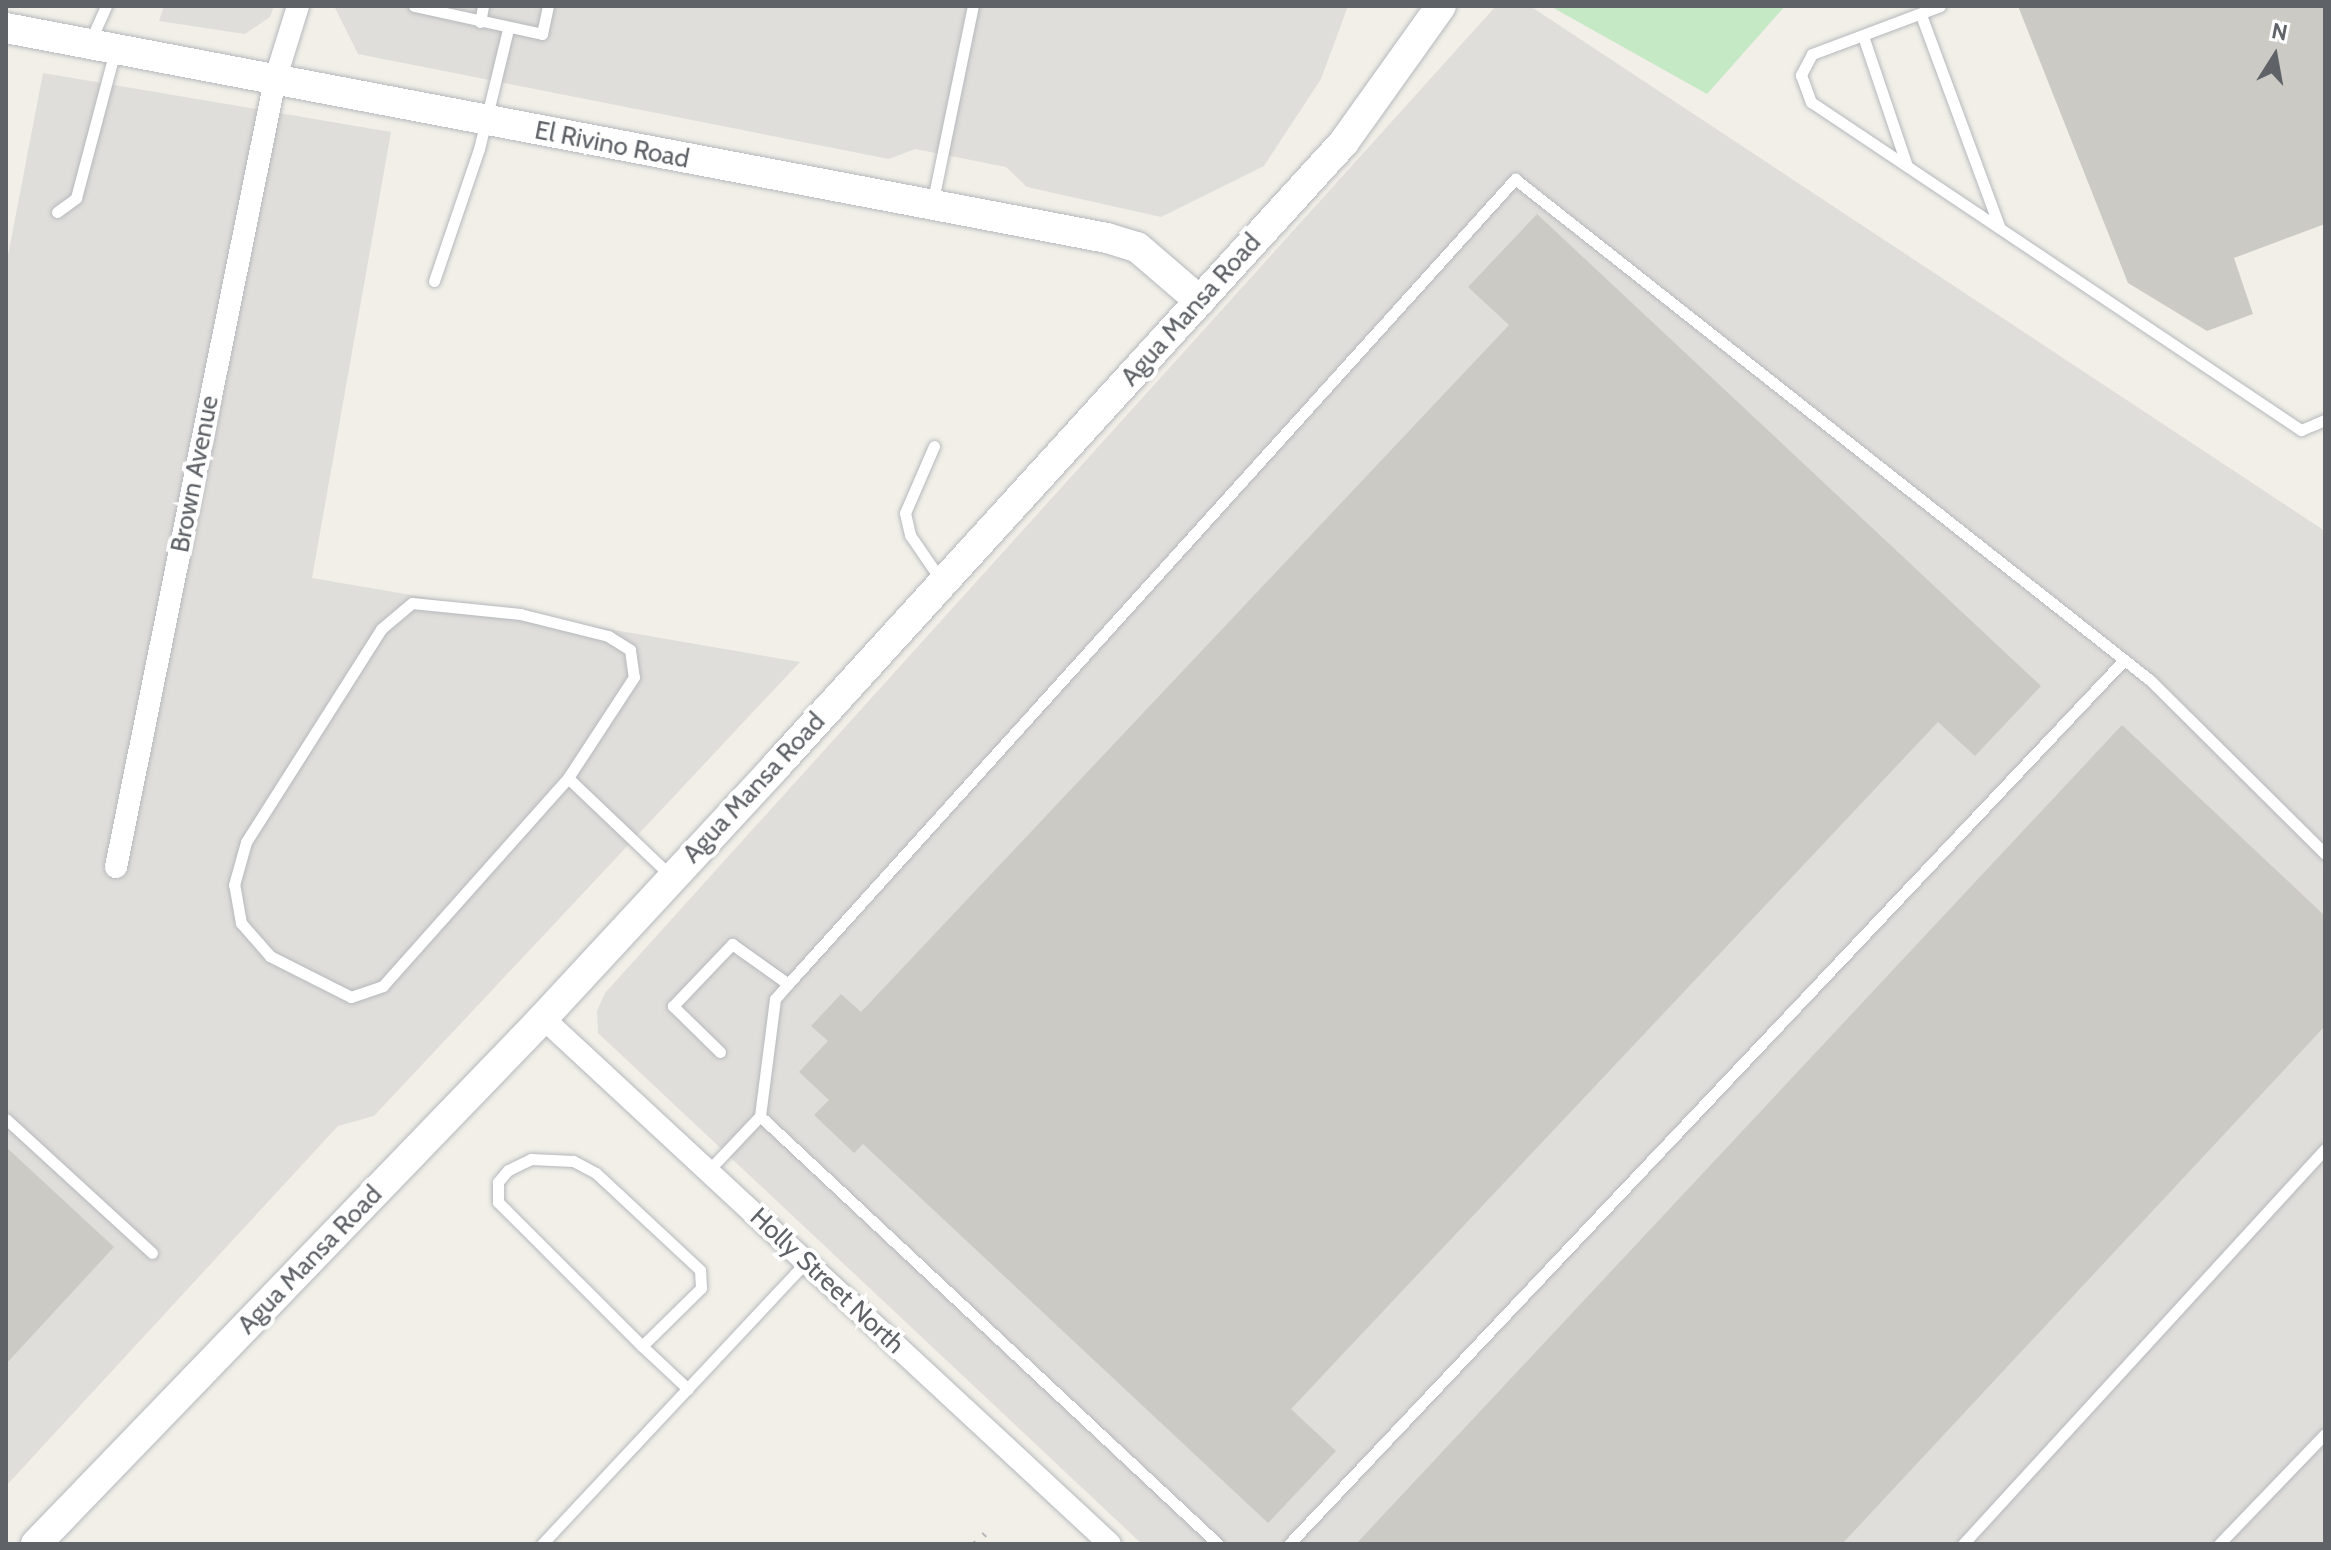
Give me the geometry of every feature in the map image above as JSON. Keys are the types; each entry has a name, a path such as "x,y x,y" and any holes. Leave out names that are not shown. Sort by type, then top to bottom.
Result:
{"main road":[{"name":"Agua Mansa Road","path":"36,1544 543,1018 943,583 1344,142 1441,6"},
{"name":"El Rivino Road","path":"6,28 1137,247 1200,301"}],"street":[{"name":"Brown Avenue","path":"116,867 275,80 298,6"},
{"name":"Holly Street North","path":"543,1018 1103,1542"}],"lane":[{"path":"57,212 76,198 106,6"},
{"path":"414,6 542,34 548,6"},
{"path":"480,22 483,6"},
{"path":"932,205 973,6"},
{"path":"1940,6 1812,54 1803,63 1801,85 1811,102 2301,430 2325,420"},
{"path":"1921,15 2000,228"},
{"path":"434,281 484,121 508,29"},
{"path":"1863,36 1907,166"},
{"path":"708,1171 760,1116 775,999 1515,179 2124,660 2325,854"},
{"path":"934,446 905,513 910,535 943,583"},
{"path":"412,603 520,614 608,636 630,650 634,677 568,778 383,986 351,997 339,992 270,956 241,923 234,885 246,842 381,629 412,603"},
{"path":"1289,1544 2124,660"},
{"path":"568,778 671,876"},
{"path":"720,1052 673,1006 732,944 788,984"},
{"path":"760,1116 1218,1544"},
{"path":"6,1119 152,1253"},
{"path":"1963,1544 2325,1149"},
{"path":"642,1346 701,1288 700,1270 596,1173 573,1161 531,1159 508,1170 498,1182 498,1202 642,1346 688,1389"},
{"path":"542,1544 806,1262"},
{"path":"2219,1544 2325,1434"}],"shaded area":[{"path":"164,6 274,6 270,17 245,34 159,21"},
{"path":"334,6 1348,6 1321,79 1264,166 1161,217 1027,187 1006,167 915,149 889,159 358,54"},
{"path":"1496,6 1530,6 2325,531 2325,1544 1142,1544 598,1033 597,1011 605,993"},
{"path":"43,73 391,132 312,578 800,662 374,1116 338,1126 6,1486 6,266"}],"green space":[{"path":"1550,6 1785,6 1707,94"}],"building":[{"path":"2018,6 2325,6 2325,224 2234,258 2253,314 2207,331 2128,283"},
{"path":"1537,214 2041,686 1975,756 1938,722 1291,1409 1336,1451 1268,1523 863,1144 854,1153 814,1115 829,1100 799,1072 828,1041 811,1026 841,994 861,1012 1509,325 1468,287"},
{"path":"2122,725 2325,916 2325,1026 1842,1544 1356,1544"},
{"path":"6,1147 114,1247 6,1364"}],"railway":[{"path":"975,1544 992,1527"}]}
